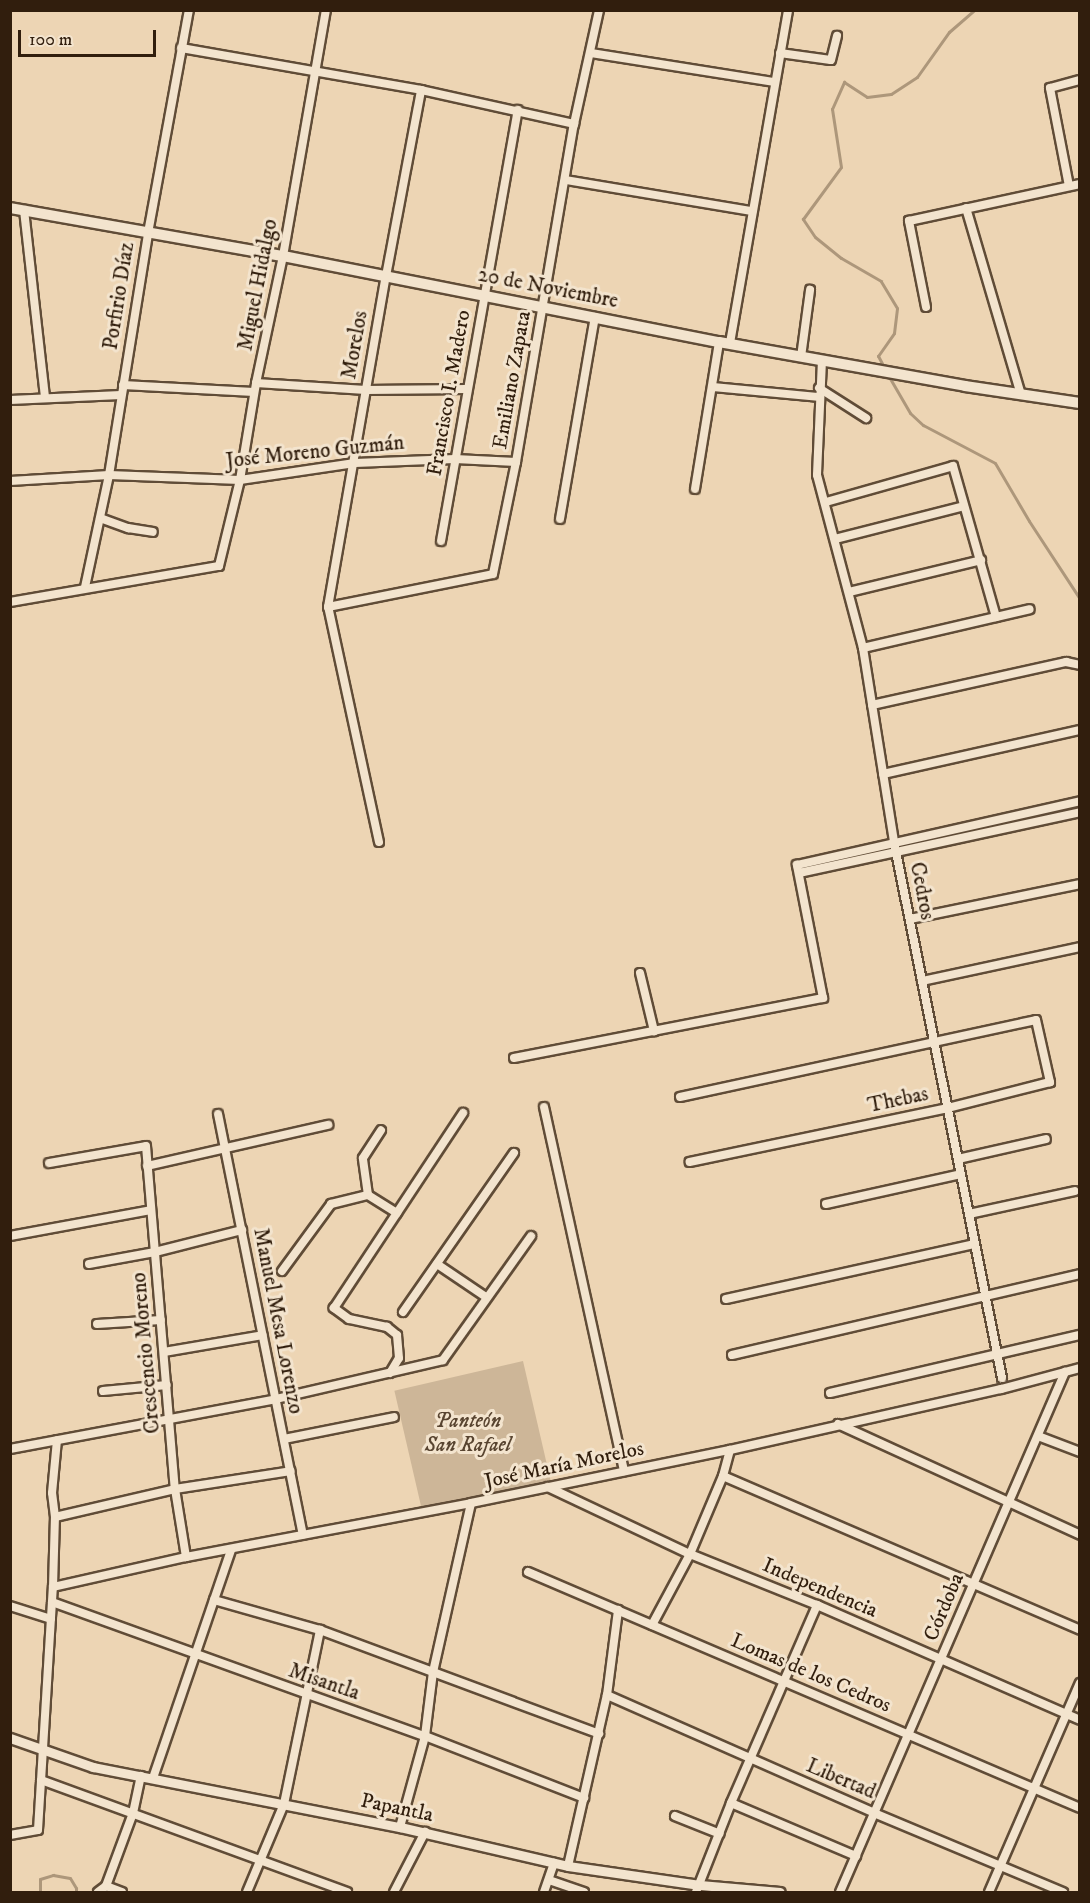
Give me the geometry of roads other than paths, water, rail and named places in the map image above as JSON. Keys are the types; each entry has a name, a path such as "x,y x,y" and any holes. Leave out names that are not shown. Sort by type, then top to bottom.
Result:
{"main road":[{"name":"20 de Noviembre","path":"10,208 283,256 801,357 1080,403"}],"street":[{"name":"Porfirio Díaz","path":"85,587 109,475 148,233 189,10"},
{"name":"Miguel Hidalgo","path":"85,587 219,566 240,480 254,392 283,256 326,10"},
{"name":"Emiliano Zapata","path":"328,607 493,574 516,462 574,124 599,10"},
{"path":"695,489 713,387 752,211 788,10"},
{"path":"780,53 831,60 837,36"},
{"path":"181,48 421,90 574,124"},
{"path":"591,53 776,82"},
{"path":"1069,186 1050,88 1080,80"},
{"name":"Morelos","path":"328,607 421,90"},
{"name":"Francisco I. Madero","path":"441,541 518,110"},
{"path":"566,180 752,211"},
{"path":"927,307 909,221 1080,184"},
{"path":"966,208 1020,392"},
{"path":"24,210 45,397"},
{"path":"801,357 810,290"},
{"path":"560,519 596,318"},
{"name":"Cedros","path":"822,360 818,410 817,475 863,648 895,847 1002,1378"},
{"path":"256,383 366,390 467,389"},
{"path":"123,385 254,392"},
{"path":"713,387 819,393 866,418"},
{"path":"10,400 121,395"},
{"name":"José Moreno Guzmán","path":"10,481 109,475 240,480 355,463 455,459 516,462"},
{"path":"826,502 953,466 996,617"},
{"path":"835,539 964,506"},
{"path":"100,518 128,528 153,532"},
{"path":"849,592 981,560"},
{"path":"10,602 85,587"},
{"path":"328,607 379,842"},
{"path":"863,648 1030,609"},
{"path":"872,705 1066,662 1080,665"},
{"path":"883,774 1080,730"},
{"path":"514,1058 823,998 798,869 1080,801"},
{"path":"895,847 1080,812"},
{"path":"910,919 1080,884"},
{"path":"922,981 1080,948"},
{"path":"640,973 654,1031"},
{"name":"Thebas","path":"690,1162 948,1108 1050,1082 1036,1020 934,1041"},
{"path":"680,1097 934,1041"},
{"path":"544,1107 624,1471"},
{"path":"390,1373 399,1358 397,1335 387,1327 349,1319 334,1308 464,1113"},
{"name":"Manuel Mesa Lorenzo","path":"218,1114 303,1534"},
{"path":"147,1166 328,1125"},
{"path":"368,1195 363,1158 381,1130"},
{"path":"958,1159 1046,1139"},
{"name":"Crescencio Moreno","path":"48,1163 146,1146 175,1489 186,1557"},
{"path":"403,1312 514,1153"},
{"path":"826,1204 961,1174"},
{"path":"969,1214 1075,1191"},
{"path":"282,1271 331,1204 368,1195 397,1214"},
{"path":"10,1236 151,1210"},
{"path":"89,1264 155,1252 242,1230"},
{"path":"10,1449 276,1399 443,1360 531,1236"},
{"path":"726,1299 975,1244"},
{"path":"436,1264 486,1297"},
{"path":"732,1355 1080,1274"},
{"path":"97,1324 161,1320"},
{"path":"164,1352 263,1335"},
{"path":"830,1393 1080,1335"},
{"name":"José María Morelos","path":"53,1587 186,1557 471,1503 730,1450 1080,1368"},
{"name":"Córdoba","path":"840,1893 1065,1372"},
{"path":"103,1391 167,1385"},
{"path":"284,1439 394,1417"},
{"path":"838,1424 1080,1535"},
{"path":"1038,1436 1080,1452"},
{"path":"10,1835 38,1830 53,1587 55,1517 52,1493 57,1440"},
{"path":"652,1625 690,1554 723,1476 730,1450"},
{"path":"55,1517 175,1489 291,1471"},
{"path":"723,1476 973,1586 1080,1630"},
{"name":"Independencia","path":"548,1487 690,1554 942,1658 1080,1720"},
{"path":"400,1827 425,1736 433,1672 471,1503"},
{"path":"153,1778 231,1550"},
{"name":"Lomas de los Cedros","path":"528,1572 1080,1808"},
{"path":"214,1600 320,1630 599,1734"},
{"name":"Misantla","path":"52,1602 196,1656 425,1736 584,1798"},
{"path":"698,1889 731,1803 752,1760 817,1605"},
{"path":"10,1606 51,1619"},
{"path":"568,1866 607,1695 618,1610"},
{"path":"247,1893 285,1804 320,1630"},
{"path":"989,1893 1080,1683"},
{"name":"Libertad","path":"607,1695 874,1814 1063,1893"},
{"name":"Papantla","path":"10,1738 93,1767 425,1832 568,1866 698,1889 780,1893"},
{"path":"98,1893 106,1886 132,1813 141,1776"},
{"path":"41,1780 347,1893"},
{"path":"731,1803 856,1857"},
{"path":"675,1816 720,1834"},
{"path":"394,1893 425,1832"},
{"path":"544,1893 554,1863"},
{"path":"549,1880 584,1893"},
{"path":"106,1886 122,1893"}],"waterway":[{"path":"885,369 878,356 894,333 897,308 881,281 841,258 815,237 803,219 841,167 832,109 844,82 867,97 891,94 917,77 949,32 974,10"},
{"path":"888,375 910,413 923,425 995,463 1029,521 1080,599"},
{"path":"40,1892 40,1879 53,1875 70,1878 76,1892"}],"park label":[{"name":"Panteón San Rafael","path":"468,1433"}]}
